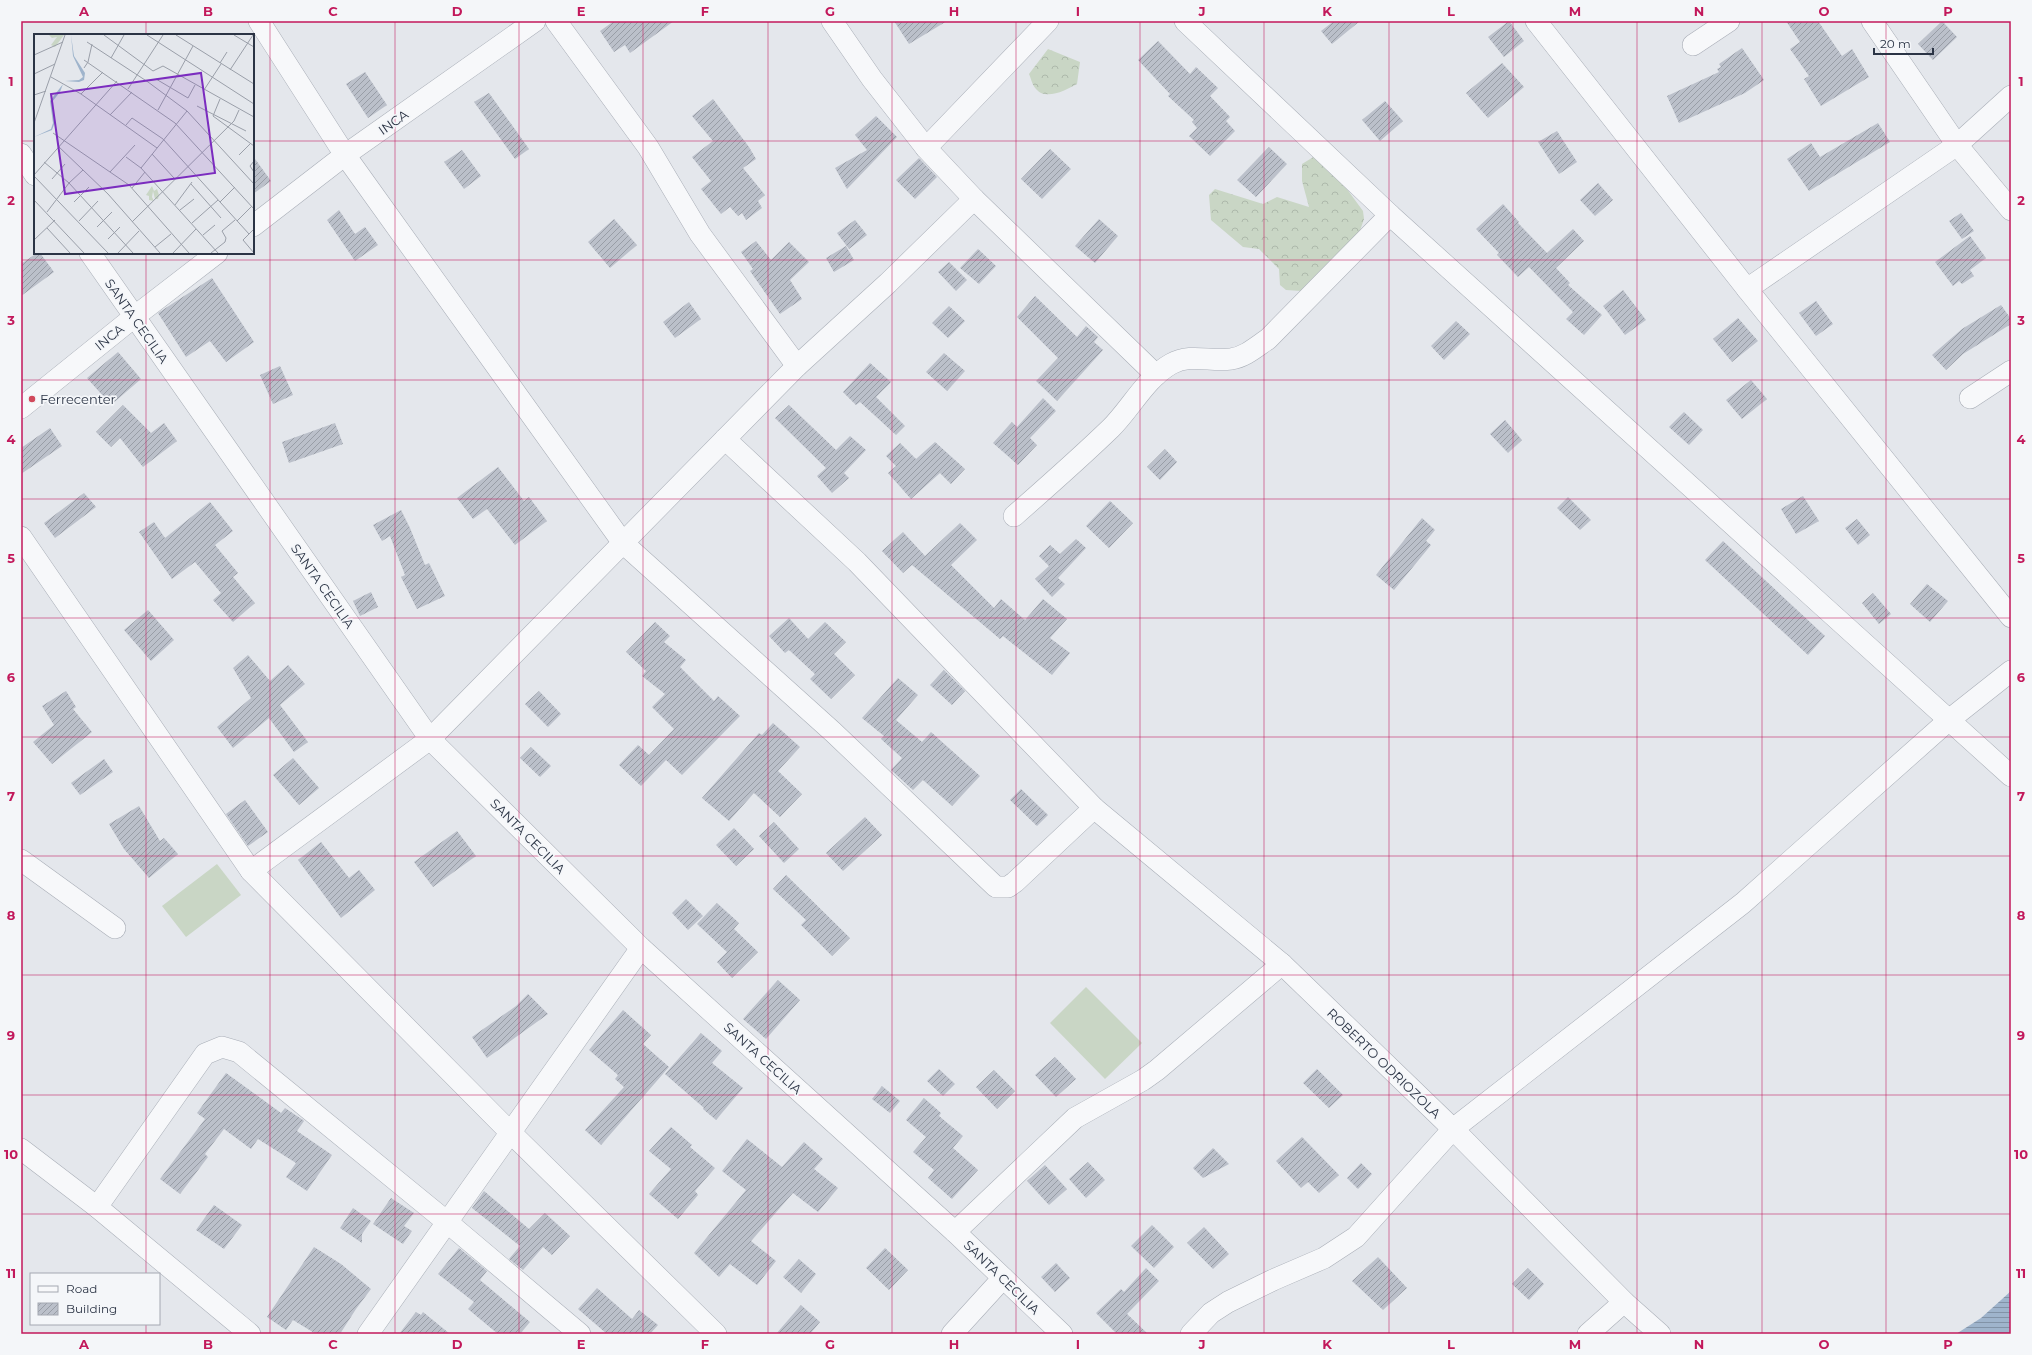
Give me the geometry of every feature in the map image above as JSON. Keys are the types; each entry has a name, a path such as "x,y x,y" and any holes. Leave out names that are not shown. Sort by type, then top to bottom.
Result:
{"street":[{"path":"259,21 345,156 623,543 833,732 996,887 1008,887 1015,882 1094,808"},
{"name":"INCA","path":"254,225 345,156 535,21"},
{"path":"556,21 648,147 700,234 797,366"},
{"path":"832,21 872,79 926,148 974,199 1156,375"},
{"path":"926,148 1048,21"},
{"path":"1185,21 1390,215 2011,776"},
{"path":"1536,21 1747,289 2011,617"},
{"path":"1692,46 1729,21"},
{"path":"1872,21 1957,145 2011,210"},
{"path":"1747,289 1957,145 2011,96"},
{"path":"21,154 34,173"},
{"path":"250,871 430,739 797,366 888,283 974,199"},
{"path":"1014,516 1112,427 1156,375 1171,364 1190,357 1218,360 1232,359 1246,355 1268,339 1390,215"},
{"name":"SANTA CECILIA","path":"91,254 430,739 642,948 955,1232 1062,1334"},
{"name":"INCA","path":"21,408 134,316 216,254"},
{"path":"1970,398 2011,371"},
{"name":"ROBERTO ODRIOZOLA","path":"725,439 857,562 1094,808 1282,964 1453,1129 1624,1302 1660,1334"},
{"path":"21,537 250,871 510,1133 716,1334"},
{"path":"1191,1334 1212,1313 1228,1302 1273,1280 1324,1258 1356,1237 1453,1129 1743,903 1949,720 2011,671"},
{"path":"21,860 115,928"},
{"path":"368,1334 642,948"},
{"path":"955,1232 1075,1118 1143,1080 1157,1070 1282,964"},
{"path":"97,1207 205,1054 222,1047 239,1052 447,1222 580,1334"},
{"path":"21,1149 97,1207 250,1334"},
{"path":"952,1334 1003,1278"},
{"path":"1588,1334 1624,1302"}],"green space":[{"path":"1048,49 1080,62 1077,84 1062,91 1050,94 1040,92 1035,87 1029,74"},
{"path":"1315,156 1344,185 1363,211 1364,219 1356,242 1301,291 1286,290 1280,285 1279,269 1259,249 1243,247 1211,220 1209,195 1215,189 1263,204 1277,197 1309,207 1302,181 1302,164"},
{"path":"217,864 241,895 186,937 162,906"},
{"path":"1086,987 1142,1043 1105,1079 1050,1023"}],"water":[{"path":"2011,1291 2011,1331 2009,1334 1956,1334 1981,1318"}],"building":[{"path":"614,21 674,21 630,53 625,45 614,52 600,31"},
{"path":"894,21 947,21 909,44"},
{"path":"1334,21 1360,21 1332,44 1321,31"},
{"path":"1509,21 1524,41 1504,57 1488,37"},
{"path":"1786,21 1818,21 1842,56 1852,49 1869,77 1821,106 1804,79 1809,76 1790,49 1800,42"},
{"path":"1942,21 1957,37 1933,60 1918,44"},
{"path":"1158,41 1190,74 1196,67 1218,88 1210,96 1230,117 1226,121 1235,131 1210,156 1189,136 1197,128 1192,122 1194,120 1168,96 1170,94 1138,60"},
{"path":"1742,48 1764,80 1745,93 1679,123 1667,96 1719,72 1717,69 1721,67 1719,64"},
{"path":"1502,63 1524,87 1488,118 1466,93"},
{"path":"365,72 387,105 368,118 346,84"},
{"path":"489,93 529,149 515,159 474,102"},
{"path":"713,99 749,147 756,159 743,168 765,195 758,201 762,208 746,220 742,213 738,216 730,207 721,214 701,189 711,181 692,157 713,141 692,116"},
{"path":"1385,101 1403,121 1380,141 1362,120"},
{"path":"876,116 897,137 847,189 835,168 867,150 855,135"},
{"path":"1878,123 1890,142 1809,191 1787,159 1811,143 1820,157"},
{"path":"1557,131 1577,162 1559,174 1538,142"},
{"path":"1269,147 1287,164 1256,197 1237,180"},
{"path":"1050,149 1071,169 1042,199 1021,179"},
{"path":"462,150 481,176 464,189 444,162"},
{"path":"254,157 271,181 254,193"},
{"path":"919,158 937,177 915,199 896,180"},
{"path":"1598,183 1613,200 1595,216 1580,200"},
{"path":"1503,204 1519,222 1518,223 1547,253 1573,229 1584,241 1556,268 1570,283 1568,285 1602,315 1584,335 1566,319 1573,312 1529,267 1518,277 1497,255 1499,253 1476,229"},
{"path":"339,210 355,234 365,227 378,245 355,261 327,220"},
{"path":"1961,213 1974,231 1962,239 1949,221"},
{"path":"614,219 637,245 610,268 588,242"},
{"path":"1099,219 1118,236 1095,263 1075,246"},
{"path":"855,220 867,235 849,249 837,233"},
{"path":"1970,236 1986,258 1970,270 1974,276 1962,284 1959,281 1953,286 1935,262"},
{"path":"756,241 771,260 789,242 809,262 790,280 802,299 780,314 750,271 753,269 741,252"},
{"path":"846,246 854,260 834,272 826,258"},
{"path":"978,249 996,266 979,284 960,268"},
{"path":"36,254 41,254 54,272 21,296 21,264"},
{"path":"949,262 967,280 956,291 938,272"},
{"path":"212,278 254,342 226,362 210,341 186,357 158,313"},
{"path":"1623,290 1646,320 1625,335 1603,306"},
{"path":"1035,296 1077,337 1086,326 1098,337 1094,342 1103,350 1057,401 1036,381 1058,358 1017,317"},
{"path":"1816,301 1833,324 1816,336 1799,313"},
{"path":"689,302 701,319 675,338 663,322"},
{"path":"2001,305 2011,319 2011,324 1963,354 1946,370 1932,355 1962,329"},
{"path":"949,306 965,321 948,338 932,323"},
{"path":"1738,318 1758,341 1732,362 1713,339"},
{"path":"1456,321 1470,334 1444,360 1431,346"},
{"path":"118,352 141,379 111,405 87,378"},
{"path":"944,353 965,371 947,391 926,372"},
{"path":"870,363 891,382 876,397 905,426 896,435 860,402 856,405 843,392"},
{"path":"280,366 293,395 273,404 260,375"},
{"path":"1751,380 1767,399 1742,419 1726,400"},
{"path":"1043,398 1056,411 1030,438 1037,445 1018,465 993,443 1012,422 1017,427"},
{"path":"123,405 151,433 164,423 177,441 143,467 120,438 111,447 96,432"},
{"path":"789,405 836,450 850,436 866,450 844,473 849,478 832,493 817,476 826,468 775,418"},
{"path":"1684,412 1703,430 1689,445 1669,427"},
{"path":"1505,420 1522,440 1508,453 1490,434"},
{"path":"335,423 343,444 289,463 282,442"},
{"path":"50,428 62,446 21,474 21,448"},
{"path":"935,442 965,469 951,484 940,473 911,499 888,473 896,466 886,456 900,443 916,459"},
{"path":"1165,449 1177,462 1160,480 1147,467"},
{"path":"498,467 524,501 529,497 547,521 515,545 487,509 473,519 457,498"},
{"path":"84,493 96,507 55,538 44,523"},
{"path":"1803,496 1819,521 1796,534 1781,509"},
{"path":"1568,497 1591,520 1580,530 1557,508"},
{"path":"1110,501 1133,523 1109,548 1086,526"},
{"path":"210,502 233,531 215,545 238,573 233,577 255,603 233,622 213,600 221,593 195,562 172,579 139,532 154,522 165,538"},
{"path":"401,510 425,565 429,563 445,596 417,609 401,577 405,575 390,536 382,541 373,525"},
{"path":"1422,518 1435,530 1426,541 1431,545 1394,590 1376,575"},
{"path":"1857,519 1870,535 1858,545 1845,528"},
{"path":"960,523 977,540 951,565 994,608 1001,599 1025,620 1043,599 1067,619 1050,638 1070,653 1052,675 1003,636 1000,639 912,565 903,573 882,551 903,532 925,556"},
{"path":"1076,539 1086,548 1058,578 1065,584 1052,597 1035,579 1049,566 1039,556 1050,545 1060,554"},
{"path":"1723,541 1825,636 1808,655 1705,560"},
{"path":"1927,584 1948,601 1930,622 1910,604"},
{"path":"371,592 378,607 360,616 353,601"},
{"path":"1873,593 1891,614 1879,624 1862,603"},
{"path":"148,610 174,640 151,661 124,630"},
{"path":"789,618 808,639 825,622 846,642 834,654 855,675 831,699 810,679 815,674 789,650 785,653 769,636"},
{"path":"655,622 670,636 664,642 686,660 680,667 714,701 718,696 740,716 682,775 666,760 641,786 619,765 638,745 649,755 674,729 652,707 665,694 642,676 646,671 626,652"},
{"path":"248,655 270,681 288,665 305,684 280,705 308,742 294,752 269,718 233,748 217,727 251,698 233,668"},
{"path":"944,670 965,691 952,705 930,685"},
{"path":"898,678 918,695 896,720 922,742 931,732 980,776 952,806 923,780 913,790 891,770 902,758 881,739 884,736 862,718"},
{"path":"66,691 76,707 73,709 92,732 52,764 33,742 54,725 42,706"},
{"path":"539,691 561,714 548,727 525,704"},
{"path":"773,723 800,747 778,771 802,794 780,817 754,793 729,821 702,798 759,733 762,735"},
{"path":"531,747 551,766 540,777 520,758"},
{"path":"293,758 319,788 299,805 273,775"},
{"path":"104,759 113,772 80,795 71,783"},
{"path":"1021,789 1048,815 1037,826 1010,800"},
{"path":"245,800 268,832 248,846 226,814"},
{"path":"139,806 160,841 164,838 178,854 149,878 124,849 109,824"},
{"path":"865,817 882,835 843,871 826,853"},
{"path":"774,822 799,849 784,863 759,836"},
{"path":"734,828 754,849 736,866 716,845"},
{"path":"457,831 476,856 433,887 414,862"},
{"path":"321,842 349,878 359,870 375,890 341,918 298,860"},
{"path":"786,875 850,938 832,956 801,925 806,920 773,889"},
{"path":"686,899 703,916 688,930 672,913"},
{"path":"717,903 739,923 734,929 758,952 732,978 717,962 727,952 697,924"},
{"path":"778,980 800,1000 766,1039 743,1019"},
{"path":"528,994 548,1014 487,1058 472,1037 516,1006"},
{"path":"623,1010 651,1035 643,1044 669,1067 601,1145 585,1130 624,1087 615,1079 618,1075 589,1050"},
{"path":"701,1033 722,1051 712,1063 743,1088 716,1120 665,1074"},
{"path":"1055,1057 1076,1079 1056,1097 1035,1075"},
{"path":"939,1069 955,1084 943,1096 927,1081"},
{"path":"1317,1069 1343,1095 1329,1108 1303,1083"},
{"path":"994,1070 1015,1091 997,1109 976,1087"},
{"path":"226,1073 281,1113 285,1108 303,1120 304,1121 297,1131 332,1155 307,1191 286,1177 296,1163 258,1139 251,1149 224,1129 205,1154 208,1157 180,1194 160,1179 205,1119 197,1113"},
{"path":"882,1086 900,1101 890,1113 872,1099"},
{"path":"924,1098 941,1113 939,1116 963,1136 953,1148 978,1170 952,1199 928,1178 934,1170 913,1152 926,1137 906,1120"},
{"path":"671,1127 692,1145 690,1147 715,1168 695,1191 698,1195 678,1219 649,1194 671,1169 649,1151"},
{"path":"1302,1137 1339,1175 1319,1193 1308,1182 1301,1188 1276,1161"},
{"path":"747,1139 782,1167 804,1142 823,1159 814,1169 838,1188 818,1212 793,1193 751,1241 776,1261 757,1285 730,1264 719,1277 694,1253 746,1190 722,1171"},
{"path":"1213,1148 1229,1164 1203,1178 1193,1168"},
{"path":"1088,1162 1105,1180 1086,1198 1069,1179"},
{"path":"1361,1163 1372,1174 1358,1189 1347,1178"},
{"path":"1045,1165 1067,1189 1049,1205 1027,1181"},
{"path":"484,1191 529,1229 545,1213 570,1236 552,1255 543,1247 523,1270 509,1259 520,1246 472,1208"},
{"path":"391,1198 414,1213 404,1226 412,1231 403,1244 373,1224"},
{"path":"214,1205 242,1225 224,1249 196,1230"},
{"path":"353,1208 371,1221 362,1234 362,1243 340,1228"},
{"path":"1152,1225 1174,1247 1154,1268 1131,1246"},
{"path":"1204,1227 1229,1254 1213,1269 1187,1243"},
{"path":"314,1247 341,1264 371,1289 340,1334 316,1334 293,1320 286,1330 267,1317"},
{"path":"459,1248 487,1271 480,1280 530,1322 520,1334 498,1334 468,1309 474,1302 438,1274"},
{"path":"885,1248 908,1270 889,1290 866,1268"},
{"path":"1378,1257 1407,1288 1383,1310 1352,1281"},
{"path":"799,1259 816,1274 801,1293 783,1277"},
{"path":"1056,1263 1070,1278 1055,1292 1041,1277"},
{"path":"1146,1268 1159,1281 1127,1314 1148,1334 1117,1334 1096,1313 1121,1289 1124,1292"},
{"path":"1528,1268 1544,1284 1529,1300 1512,1284"},
{"path":"597,1288 632,1319 639,1310 658,1325 650,1334 607,1334 578,1309"},
{"path":"801,1305 820,1322 810,1334 776,1334"},
{"path":"416,1312 421,1315 423,1312 450,1334 399,1334"}],"place":[{"name":"Ferrecenter","path":"32,399"}]}
